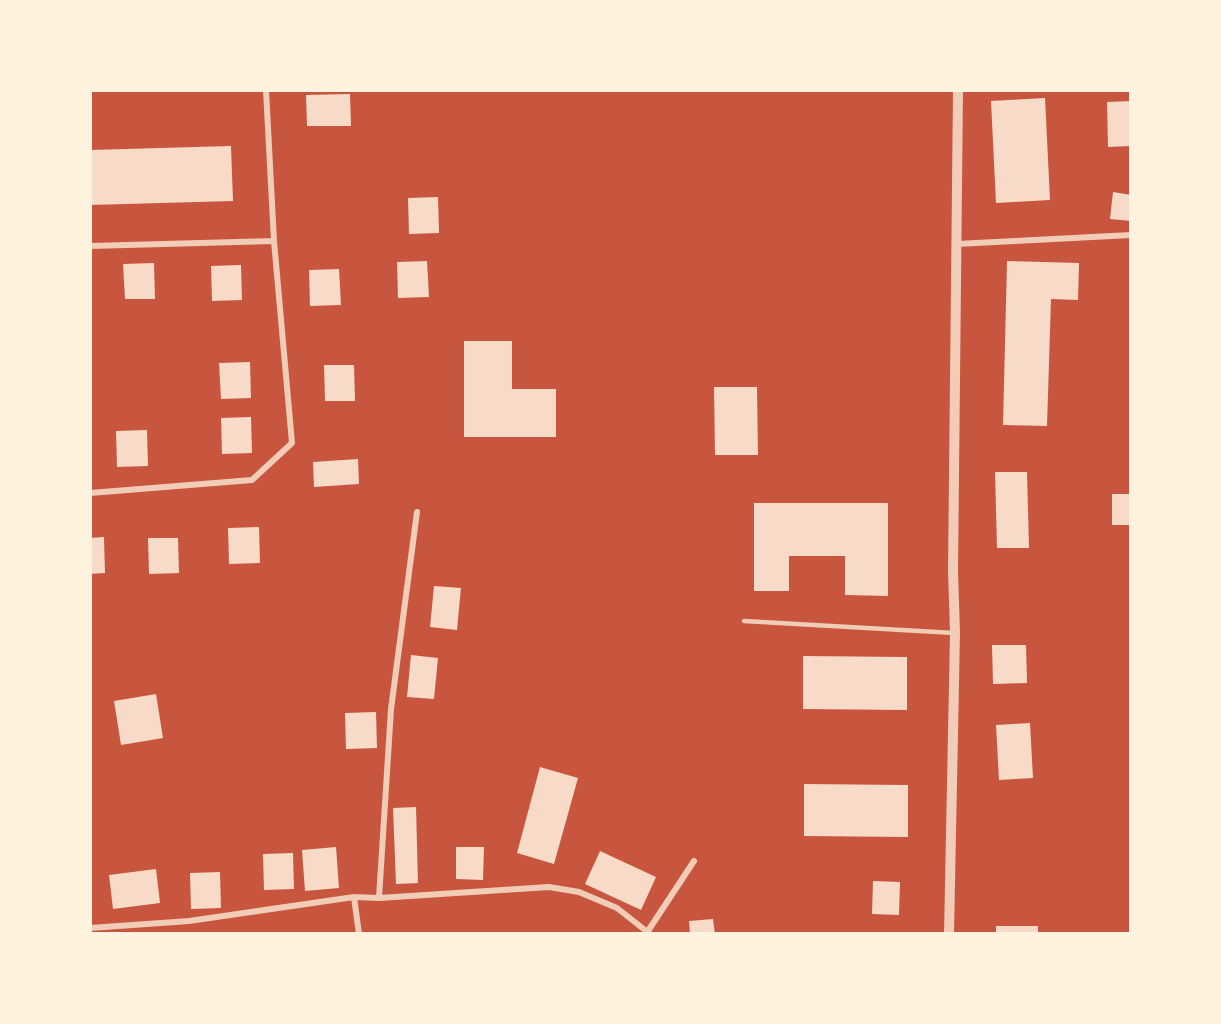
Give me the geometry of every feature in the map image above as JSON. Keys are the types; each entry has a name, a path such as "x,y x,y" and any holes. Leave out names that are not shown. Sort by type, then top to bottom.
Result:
{"street":[{"path":"90,493 252,480 292,443 274,241 266,90"},
{"path":"950,934 955,633 953,571 958,90"},
{"path":"957,244 1131,236"},
{"path":"90,246 274,241"},
{"path":"379,898 391,709 417,512"},
{"path":"90,928 189,921 354,897 379,898 549,887 579,892 617,908 649,933 694,861"},
{"path":"354,897 359,934"}],"lane":[{"path":"744,621 955,633"}],"building":[{"path":"350,94 351,126 307,126 306,95"},
{"path":"1045,98 1050,200 996,203 991,101"},
{"path":"1131,101 1131,146 1108,147 1107,102"},
{"path":"231,146 233,201 90,205 90,150"},
{"path":"1113,192 1131,195 1131,221 1110,219"},
{"path":"438,197 439,233 409,234 408,198"},
{"path":"427,261 429,297 398,298 397,262"},
{"path":"1007,261 1079,263 1078,300 1051,299 1047,426 1003,425"},
{"path":"154,263 155,299 125,299 123,264"},
{"path":"241,265 242,300 212,301 211,266"},
{"path":"339,269 341,305 310,306 309,270"},
{"path":"464,341 512,341 512,389 556,389 556,437 464,437"},
{"path":"250,362 251,398 221,399 219,363"},
{"path":"324,365 354,365 355,401 325,401"},
{"path":"714,387 757,387 758,455 715,455"},
{"path":"251,417 252,453 222,454 221,418"},
{"path":"147,430 148,466 117,467 116,431"},
{"path":"358,459 359,484 314,487 313,462"},
{"path":"995,472 1027,472 1029,548 997,548"},
{"path":"1112,494 1131,494 1131,525 1112,525"},
{"path":"754,503 888,503 888,596 845,595 845,556 789,556 789,591 754,591"},
{"path":"259,527 260,563 229,564 228,528"},
{"path":"104,537 105,573 90,574 90,538"},
{"path":"148,538 178,538 179,573 149,574"},
{"path":"434,586 461,588 457,630 430,627"},
{"path":"992,645 1026,645 1027,683 993,684"},
{"path":"411,655 438,658 434,699 407,697"},
{"path":"803,656 907,657 907,710 803,709"},
{"path":"156,694 163,738 121,745 114,701"},
{"path":"376,712 377,748 346,749 345,713"},
{"path":"1030,723 1033,778 999,780 996,725"},
{"path":"540,767 578,778 554,864 517,853"},
{"path":"804,784 908,785 908,837 804,836"},
{"path":"416,807 418,883 396,884 393,808"},
{"path":"336,847 339,888 305,891 302,850"},
{"path":"456,847 484,847 483,880 456,879"},
{"path":"600,851 656,877 641,910 585,884"},
{"path":"293,853 294,889 264,890 263,854"},
{"path":"156,869 160,903 113,909 109,875"},
{"path":"220,872 221,908 191,909 190,873"},
{"path":"873,881 900,882 899,915 872,914"},
{"path":"713,919 715,934 690,934 689,921"},
{"path":"996,926 1038,926 1038,934 996,934"}]}
